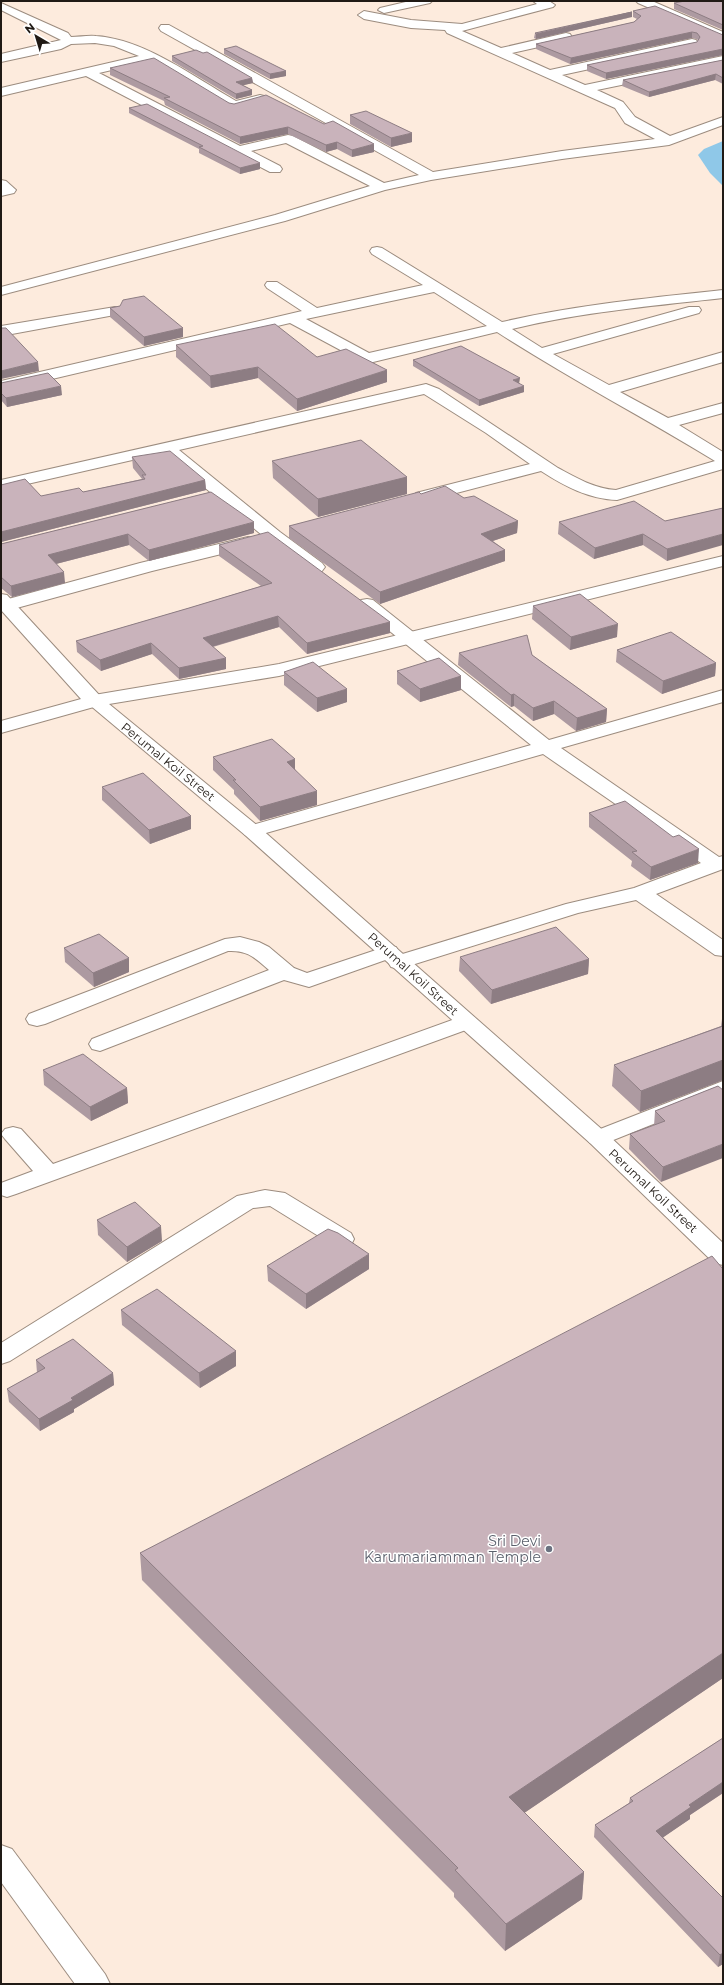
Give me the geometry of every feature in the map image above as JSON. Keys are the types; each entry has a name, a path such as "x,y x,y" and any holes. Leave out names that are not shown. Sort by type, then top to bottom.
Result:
{"street":[{"path":"384,10 426,1"},
{"path":"539,1 549,5 452,30 619,105 630,120 669,141"},
{"path":"647,3 673,1"},
{"path":"647,3 723,36"},
{"path":"1,6 64,36 68,41"},
{"path":"364,15 412,24 462,27"},
{"path":"165,28 431,176"},
{"path":"500,52 574,35"},
{"path":"1,58 61,45 68,41 95,39 117,43 152,57 234,105 283,94"},
{"path":"548,74 692,43"},
{"path":"1,92 152,57"},
{"path":"586,89 723,60"},
{"path":"88,72 275,169"},
{"path":"1,291 280,218 382,187 431,176 562,155 669,141 723,121"},
{"path":"239,150 288,139 382,187"},
{"path":"1,184 9,190 1,192"},
{"path":"377,251 540,353 666,424 723,459"},
{"path":"272,285 315,313"},
{"path":"1,386 292,318 436,287"},
{"path":"292,318 364,357 369,358 500,327 584,310 723,294"},
{"path":"540,353 694,310"},
{"path":"1,331 114,311"},
{"path":"606,390 723,357"},
{"path":"1,485 426,389 433,392 492,431 541,466 601,494 611,496 723,464"},
{"path":"666,424 723,408"},
{"path":"167,448 274,536 330,577"},
{"path":"404,502 541,466"},
{"path":"199,499 222,493"},
{"path":"4,602 297,530"},
{"path":"1,727 94,701 280,670 723,561"},
{"path":"355,596 410,637 546,747 719,863"},
{"name":"Perumal Koil Street","path":"4,602 94,701 252,831 598,1138 723,1257"},
{"path":"252,831 723,696"},
{"path":"37,1019 225,945 235,943 253,946 285,972 299,980 309,980 573,908 640,892 691,875 719,863"},
{"path":"640,892 723,950"},
{"path":"100,1044 285,972"},
{"path":"7,1189 466,1022"},
{"path":"598,1138 723,1088"},
{"path":"13,1134 49,1174"},
{"path":"1,1355 246,1202 266,1198 276,1199 342,1239"},
{"path":"1,1858 94,1984"}],"water":[{"path":"723,141 723,186 710,173 698,155 704,149"}],"building":[{"path":"685,1 723,1 723,25 674,3"},
{"path":"655,6 723,35 723,49 606,73 587,65 697,42 700,37 697,33 692,32 571,58 536,44 634,22 641,16 633,11"},
{"path":"632,12 536,34 535,33"},
{"path":"236,46 286,71 270,74 224,49"},
{"path":"196,50 203,53 207,52 252,78 236,82 252,90 236,94 172,56"},
{"path":"154,58 229,103 234,104 266,95 324,124 333,121 374,144 352,150 337,142 326,145 288,127 240,137 164,98 170,97 110,68"},
{"path":"723,60 723,78 716,74 649,92 623,80"},
{"path":"147,104 260,163 240,168 199,147 203,146 129,108"},
{"path":"366,111 412,133 391,138 350,115"},
{"path":"144,296 183,328 144,337 110,308 120,306 123,300"},
{"path":"275,324 317,357 346,349 387,370 297,399 258,367 210,376 176,345"},
{"path":"1,328 6,328 38,362 1,371"},
{"path":"461,346 520,378 513,380 524,386 479,400 413,360"},
{"path":"48,373 61,386 6,398 1,393 1,383"},
{"path":"361,440 407,477 318,499 272,461"},
{"path":"170,451 205,480 1,532 1,485 25,479 41,496 79,488 83,492 145,479 142,475 146,475 132,457"},
{"path":"445,486 464,498 474,496 518,521 481,534 505,550 380,592 289,526 419,492 421,494"},
{"path":"211,492 254,522 149,550 128,534 48,555 64,572 11,586 1,577 1,544"},
{"path":"634,501 665,521 723,508 723,534 667,549 643,534 595,548 559,522"},
{"path":"268,532 390,622 307,643 278,616 203,638 226,658 179,668 151,643 100,660 76,641 272,583 219,545"},
{"path":"580,594 618,624 571,637 533,606"},
{"path":"671,632 716,663 663,681 617,650"},
{"path":"527,635 532,655 607,709 577,718 554,701 533,708 514,694 511,695 459,653"},
{"path":"439,658 461,676 420,689 397,671"},
{"path":"313,662 347,689 317,698 284,672"},
{"path":"272,739 295,759 287,762 317,791 260,807 213,757"},
{"path":"143,773 191,816 149,830 102,787"},
{"path":"625,801 673,837 679,835 699,849 651,867 632,852 637,851 589,813"},
{"path":"556,927 589,959 492,990 460,957"},
{"path":"99,934 129,958 93,973 64,948"},
{"path":"723,1026 723,1060 641,1091 614,1065"},
{"path":"83,1054 127,1088 90,1107 43,1070"},
{"path":"718,1086 723,1090 723,1144 663,1167 630,1134 665,1121 655,1111"},
{"path":"135,1202 161,1226 127,1247 97,1220"},
{"path":"328,1229 338,1233 369,1254 306,1294 267,1266"},
{"path":"712,1256 723,1269 723,1653 509,1797 584,1872 506,1924 455,1870 458,1868 140,1553"},
{"path":"157,1289 236,1351 199,1373 121,1310"},
{"path":"73,1339 113,1373 71,1398 73,1400 39,1419 7,1389 45,1368 36,1360"},
{"path":"723,1738 723,1782 689,1805 691,1807 656,1831 723,1898 723,1953 720,1955 595,1825 633,1801 630,1798"}],"place":[{"name":"Sri Devi Karumariamman Temple","path":"549,1549"}]}
